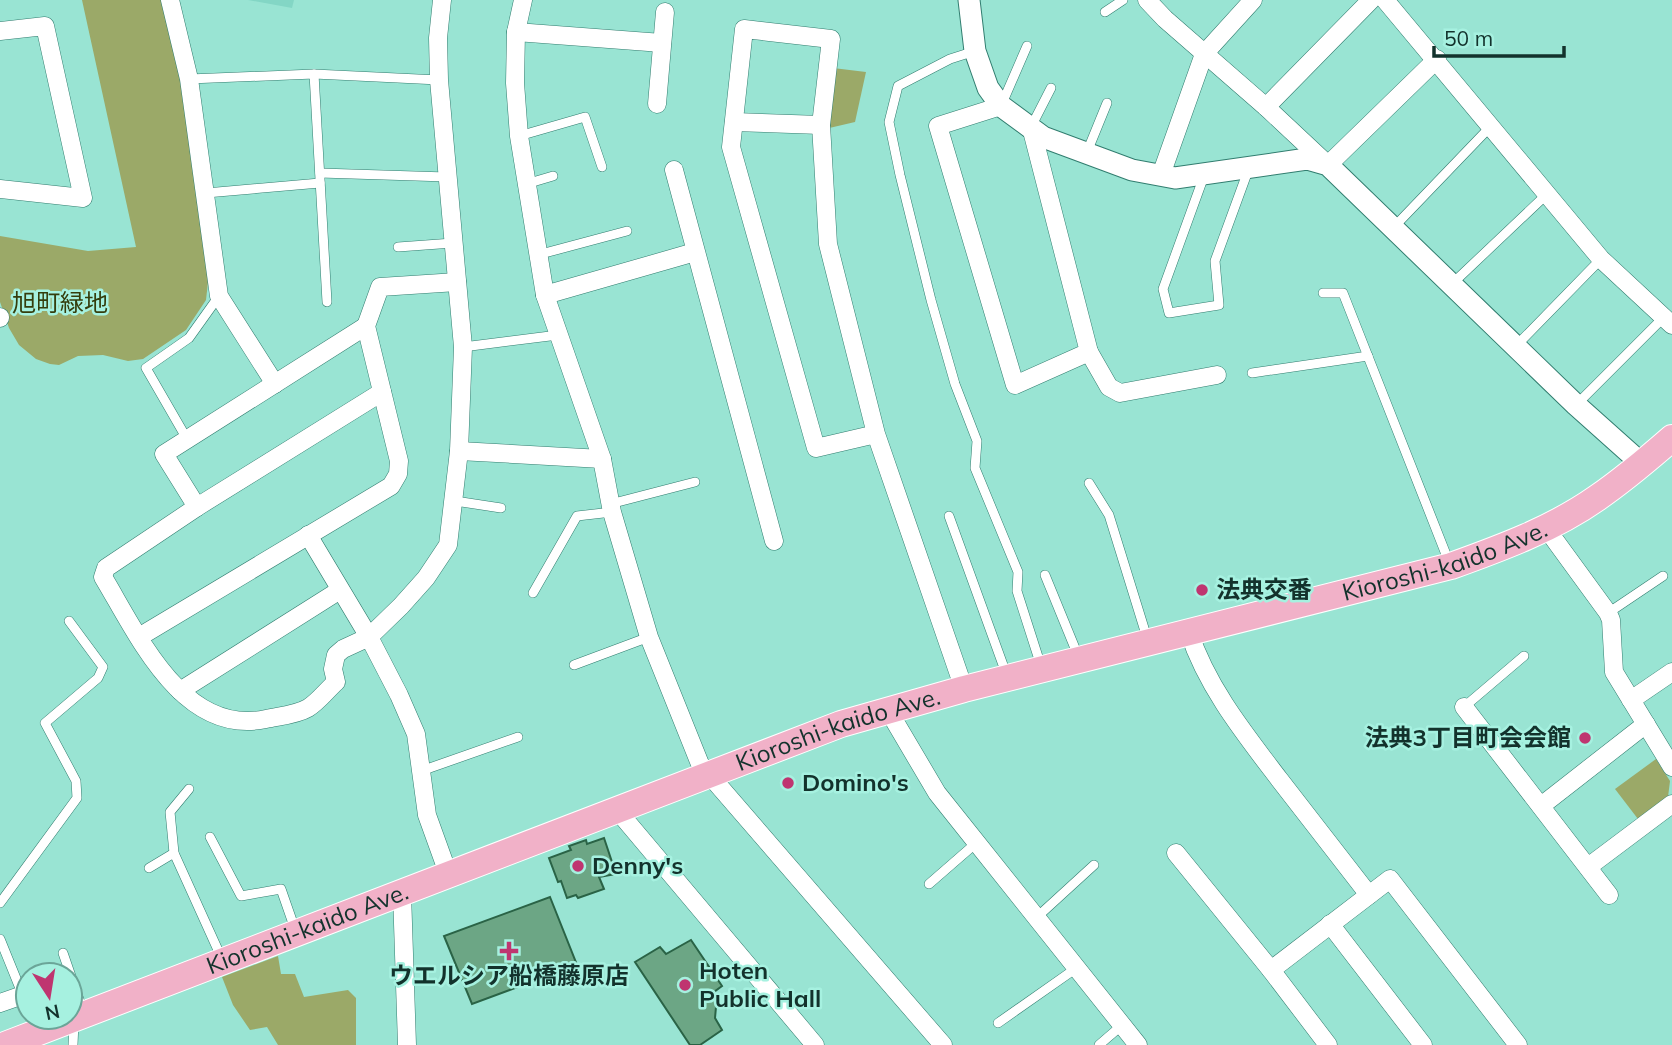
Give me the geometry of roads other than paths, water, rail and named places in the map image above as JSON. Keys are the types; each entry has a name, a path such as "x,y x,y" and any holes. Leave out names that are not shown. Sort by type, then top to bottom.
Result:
{"main road":[{"name":"Kioroshi-kaido Ave.","path":"84,1014 841,724 964,689 1451,566 1546,528 1595,500 1672,438"},
{"name":"Kioroshi-kaido Ave.","path":"5,1045 33,1031"}],"street":[{"path":"170,0 188,79 219,296 275,384"},
{"path":"383,392 197,507 106,568 103,577 165,676 180,691 212,713 228,720 261,720 296,713 309,707 336,682 333,669 336,655 343,649 369,638 426,578 448,545 459,451 463,347 439,80 438,38 443,0"},
{"path":"523,0 516,32 515,83 519,136 537,255 545,295 601,459 611,508 649,638 700,764 943,1045"},
{"path":"969,0 975,51 988,88 1001,106 1043,137 1132,170 1175,178 1307,159 1328,165"},
{"path":"1147,0 1328,165 1576,405 1642,464"},
{"path":"1161,175 1204,54 1253,0"},
{"path":"1266,107 1371,0"},
{"path":"1385,0 1601,259 1667,322"},
{"path":"657,104 665,12"},
{"path":"0,31 45,26 83,198 0,189"},
{"path":"876,434 816,448 731,147 744,29 831,38 821,125 828,244 876,434 964,689"},
{"path":"516,32 662,43"},
{"path":"1328,165 1437,60"},
{"path":"1001,106 938,126 1016,385 1088,352"},
{"path":"734,122 821,125"},
{"path":"1031,127 1088,352 1109,387 1120,393 1217,375"},
{"path":"674,170 774,541"},
{"path":"545,295 695,252"},
{"path":"139,637 391,486 398,474 399,461 366,326 380,287 457,282"},
{"path":"197,507 164,454 366,326"},
{"path":"459,451 601,459"},
{"path":"1546,528 1608,613 1611,620 1614,672 1672,767"},
{"path":"308,535 369,638 416,734 427,815 449,876"},
{"path":"180,691 340,590"},
{"path":"1189,632 1196,653 1218,694 1251,742 1369,895"},
{"path":"1631,700 1672,672"},
{"path":"1464,707 1609,895"},
{"path":"888,709 937,793 1138,1045"},
{"path":"1541,806 1646,724"},
{"path":"1588,867 1672,804"},
{"path":"617,810 815,1045"},
{"path":"1176,853 1328,1045"},
{"path":"1271,970 1390,879 1518,1045"},
{"path":"402,893 407,1045"},
{"path":"1330,924 1423,1045"}],"lane":[{"path":"1105,12 1123,0"},
{"path":"1001,106 1027,46"},
{"path":"975,51 950,59 898,86 889,122 931,300 956,384 977,441 975,468 1018,572 1017,591 1043,670"},
{"path":"314,74 327,302"},
{"path":"188,79 314,74 439,80"},
{"path":"1031,127 1051,88"},
{"path":"1087,152 1107,103"},
{"path":"519,136 585,117 602,167"},
{"path":"1394,227 1491,126"},
{"path":"1204,174 1163,289 1169,313 1219,304 1215,261 1249,168"},
{"path":"320,173 447,177"},
{"path":"526,184 552,176"},
{"path":"206,194 320,183"},
{"path":"1453,284 1547,194"},
{"path":"537,255 627,230"},
{"path":"398,247 453,243"},
{"path":"1517,345 1601,259"},
{"path":"1323,293 1343,293 1451,566"},
{"path":"187,439 146,368 189,338 219,296"},
{"path":"1576,405 1667,322"},
{"path":"463,347 558,335"},
{"path":"1252,373 1368,356"},
{"path":"533,593 577,516 695,482"},
{"path":"1089,482 1109,515 1149,642"},
{"path":"455,501 501,508"},
{"path":"949,516 1008,678"},
{"path":"1045,575 1080,660"},
{"path":"1608,613 1663,576"},
{"path":"0,903 77,798 76,781 45,723 98,678 103,667 69,621"},
{"path":"574,665 649,638"},
{"path":"1464,707 1524,656"},
{"path":"421,772 518,737"},
{"path":"188,789 170,813 174,853 223,962"},
{"path":"210,837 241,895 281,889 296,933"},
{"path":"929,884 975,844"},
{"path":"149,868 174,853"},
{"path":"1035,919 1094,865"},
{"path":"0,939 14,972"},
{"path":"63,953 65,961"},
{"path":"998,1023 1075,969"},
{"path":"1099,1045 1121,1026"}],"place":[{"name":"法典交番","path":"1202,590"},
{"name":"法典3丁目町会会館","path":"1585,738"},
{"name":"Domino's","path":"788,783"},
{"name":"Denny's","path":"578,866"},
{"name":"ウエルシア船橋藤原店","path":"509,951"},
{"name":"Hoten Public Hall","path":"685,985"}],"park label":[{"name":"旭町緑地","path":"60,303"}]}
